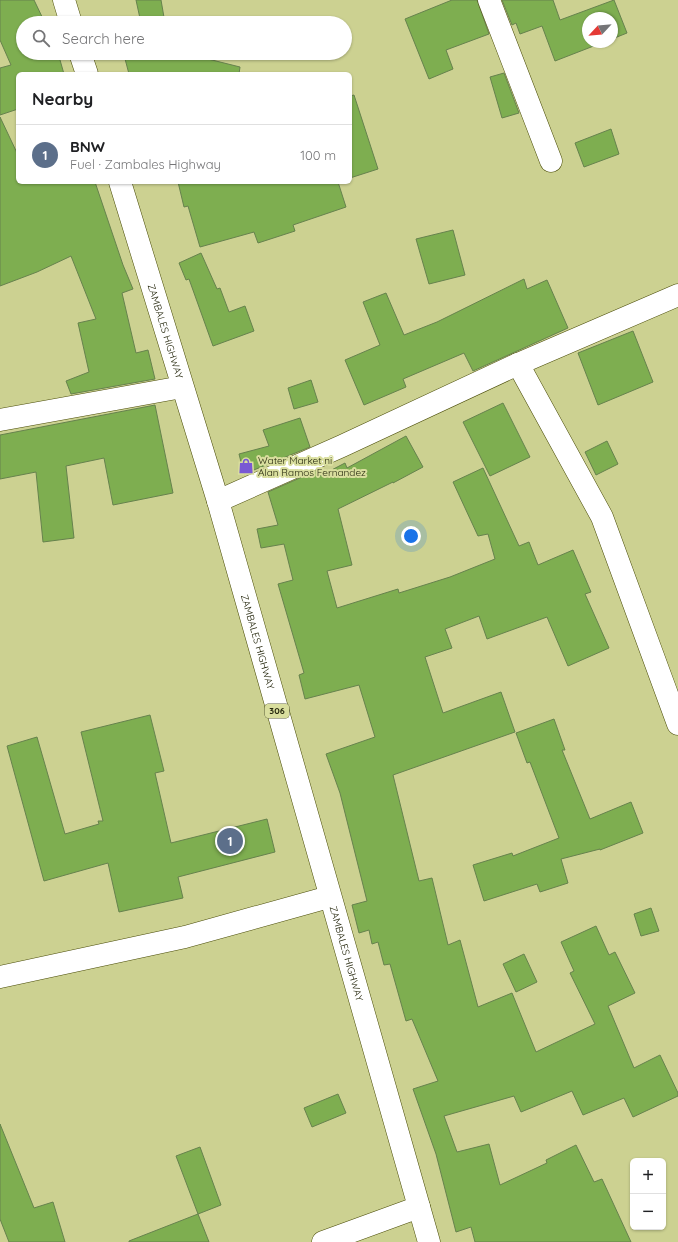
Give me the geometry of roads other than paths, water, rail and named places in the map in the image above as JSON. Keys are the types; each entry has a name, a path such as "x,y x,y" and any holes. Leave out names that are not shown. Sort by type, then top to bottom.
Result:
{"street":[{"path":"64,0 69,16"},
{"path":"489,0 551,161"},
{"path":"82,60 86,72"},
{"name":"ZAMBALES HIGHWAY","path":"121,184 218,502 329,897 429,1242"},
{"path":"218,502 518,364 678,295"},
{"path":"518,364 602,517 678,724"},
{"path":"0,420 182,387"},
{"path":"0,977 185,937 329,897"},
{"path":"323,1242 419,1207"}],"place":[{"name":"Water Market ni Alan Ramos Fernandez","path":"246,466"},
{"name":"BNW","path":"230,841"}]}
